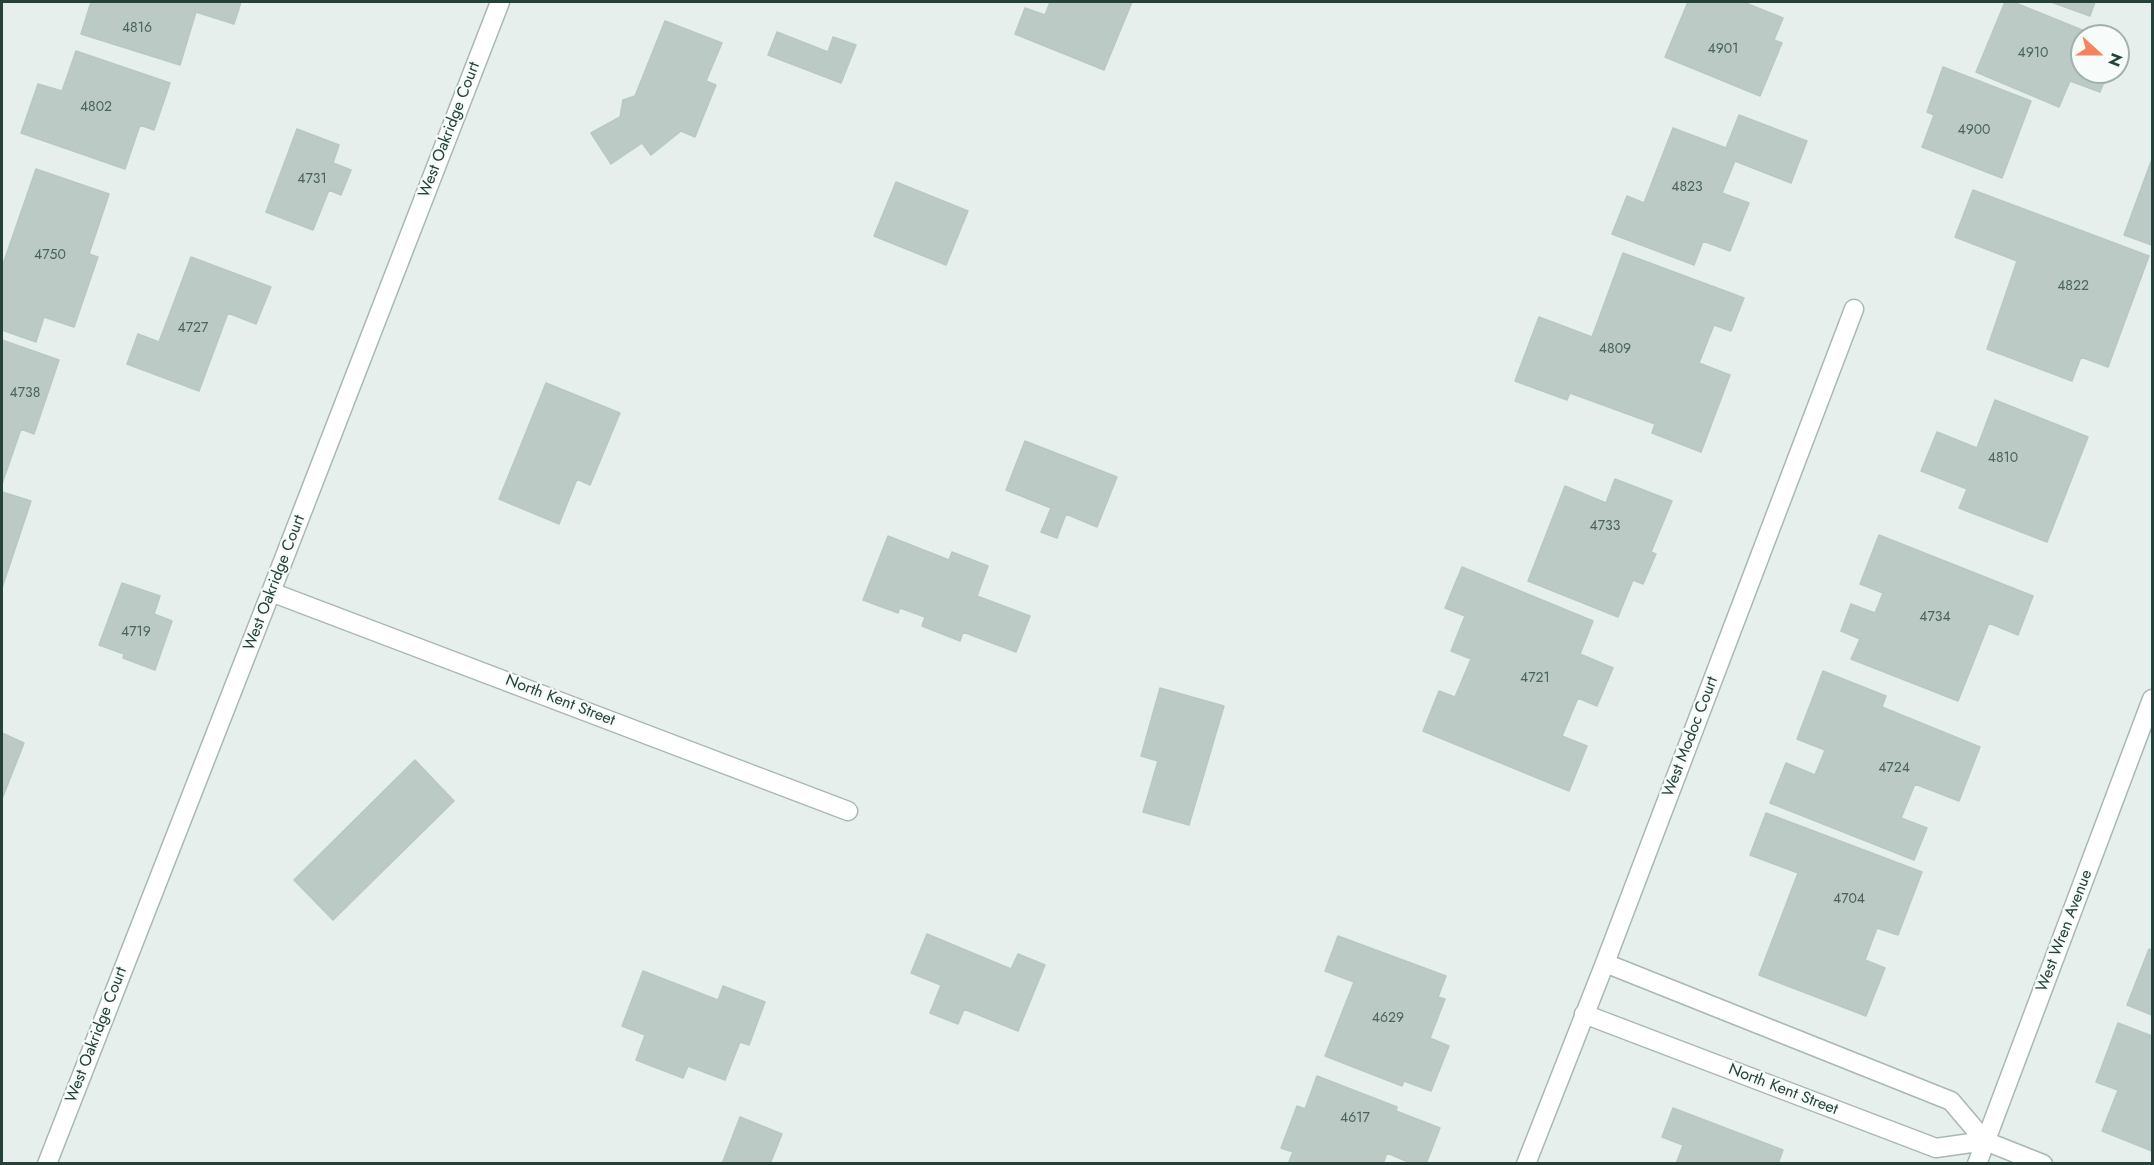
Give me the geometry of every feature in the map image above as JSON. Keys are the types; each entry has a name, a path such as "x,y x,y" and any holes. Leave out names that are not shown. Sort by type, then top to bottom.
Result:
{"street":[{"name":"West Oakridge Court","path":"47,1164 500,2"},
{"name":"West Modoc Court","path":"1526,1164 1854,309"},
{"name":"North Kent Street","path":"271,592 848,811"},
{"name":"West Wren Avenue","path":"1977,1164 2152,699"},
{"name":"North Kent Street","path":"1605,963 1951,1101 1985,1141 2043,1164"},
{"name":"North Kent Street","path":"1584,1014 1936,1148 1985,1141"}],"building":[{"path":"91,2 241,2 234,24 196,12 180,65 81,34"},
{"path":"1050,2 1132,2 1104,70 1015,34 1025,8 1045,15"},
{"path":"1688,2 1743,2 1783,18 1774,40 1782,43 1760,96 1665,57"},
{"path":"2005,2 2013,2 2070,25 2070,81 2059,107 1976,72"},
{"path":"2051,2 2095,2 2090,16"},
{"path":"665,21 722,43 706,81 716,85 695,137 681,131 651,155 642,143 611,164 591,133 620,117 623,100 635,96"},
{"path":"777,32 828,52 833,37 856,45 841,83 768,55"},
{"path":"76,51 170,83 154,130 140,125 125,169 21,133 38,84 62,91"},
{"path":"1943,67 2031,101 2002,178 1922,147 1934,115 1927,112"},
{"path":"2078,84 2103,84 2100,92"},
{"path":"1739,115 1807,141 1791,183 1735,161 1722,193 1749,203 1730,251 1703,241 1694,265 1612,234 1627,196 1644,203 1673,128 1726,148"},
{"path":"297,129 339,145 333,163 351,170 341,195 329,190 313,230 266,212"},
{"path":"2152,159 2152,245 2124,235"},
{"path":"36,169 109,194 89,254 98,257 74,327 44,317 36,342 2,330 2,267"},
{"path":"896,182 968,211 946,265 874,236"},
{"path":"1973,190 2149,256 2108,367 2081,357 2072,381 1987,349 2017,261 1955,237"},
{"path":"1623,253 1744,298 1731,331 1714,325 1699,363 1730,375 1701,452 1652,433 1655,424 1570,393 1567,400 1515,381 1539,317 1592,337"},
{"path":"191,257 271,287 256,324 228,313 199,391 127,364 138,334 159,342"},
{"path":"2,340 59,360 34,434 21,429 2,484"},
{"path":"546,383 620,413 590,485 577,479 559,524 499,499"},
{"path":"1995,400 2088,437 2047,542 1959,508 1967,489 1921,471 1937,432 1977,448"},
{"path":"1025,441 1117,477 1097,527 1066,514 1057,538 1041,532 1051,508 1006,490"},
{"path":"1615,479 1672,501 1651,552 1656,554 1643,584 1633,580 1618,617 1528,581 1565,486 1606,503"},
{"path":"2,492 31,501 2,588"},
{"path":"1879,535 2033,596 2018,635 1989,623 1958,701 1851,659 1860,639 1841,631 1851,604 1875,613 1883,593 1860,584"},
{"path":"888,536 949,560 952,552 988,566 977,596 1030,616 1016,652 963,632 960,641 922,626 925,617 900,608 898,613 863,600"},
{"path":"1462,567 1593,621 1580,654 1613,668 1597,706 1578,698 1562,736 1587,746 1569,791 1423,731 1439,691 1455,697 1471,659 1451,651 1465,616 1445,608"},
{"path":"122,583 160,596 154,614 172,621 155,670 123,658 124,654 99,645"},
{"path":"1823,671 1886,696 1882,707 1980,747 1959,801 1915,784 1901,818 1927,828 1914,860 1770,803 1786,763 1815,775 1825,750 1797,739"},
{"path":"1160,688 1224,706 1189,825 1143,812 1158,761 1141,756"},
{"path":"2,733 24,743 2,799"},
{"path":"415,760 454,801 333,920 294,880"},
{"path":"1766,813 1922,872 1898,935 1877,928 1865,960 1885,968 1866,1016 1759,975 1798,873 1750,855"},
{"path":"927,934 1011,969 1018,954 1045,965 1018,1031 964,1009 958,1024 930,1013 941,985 911,973"},
{"path":"1338,936 1446,976 1438,997 1445,999 1430,1038 1449,1046 1431,1091 1404,1081 1402,1086 1325,1056 1354,982 1325,971"},
{"path":"2149,949 2152,950 2152,1015 2127,1005"},
{"path":"643,971 718,1000 723,986 765,1002 749,1045 740,1042 725,1080 688,1066 683,1078 636,1060 645,1035 622,1026"},
{"path":"2118,1023 2152,1036 2152,1151 2102,1131 2118,1090 2096,1082"},
{"path":"1317,1076 1397,1107 1396,1111 1440,1128 1426,1164 1413,1164 1387,1153 1383,1164 1288,1164 1293,1152 1281,1148 1297,1106 1305,1109"},
{"path":"1673,1108 1783,1150 1778,1164 1676,1164 1683,1145 1662,1137"},
{"path":"740,1117 782,1134 770,1164 722,1164"}]}
